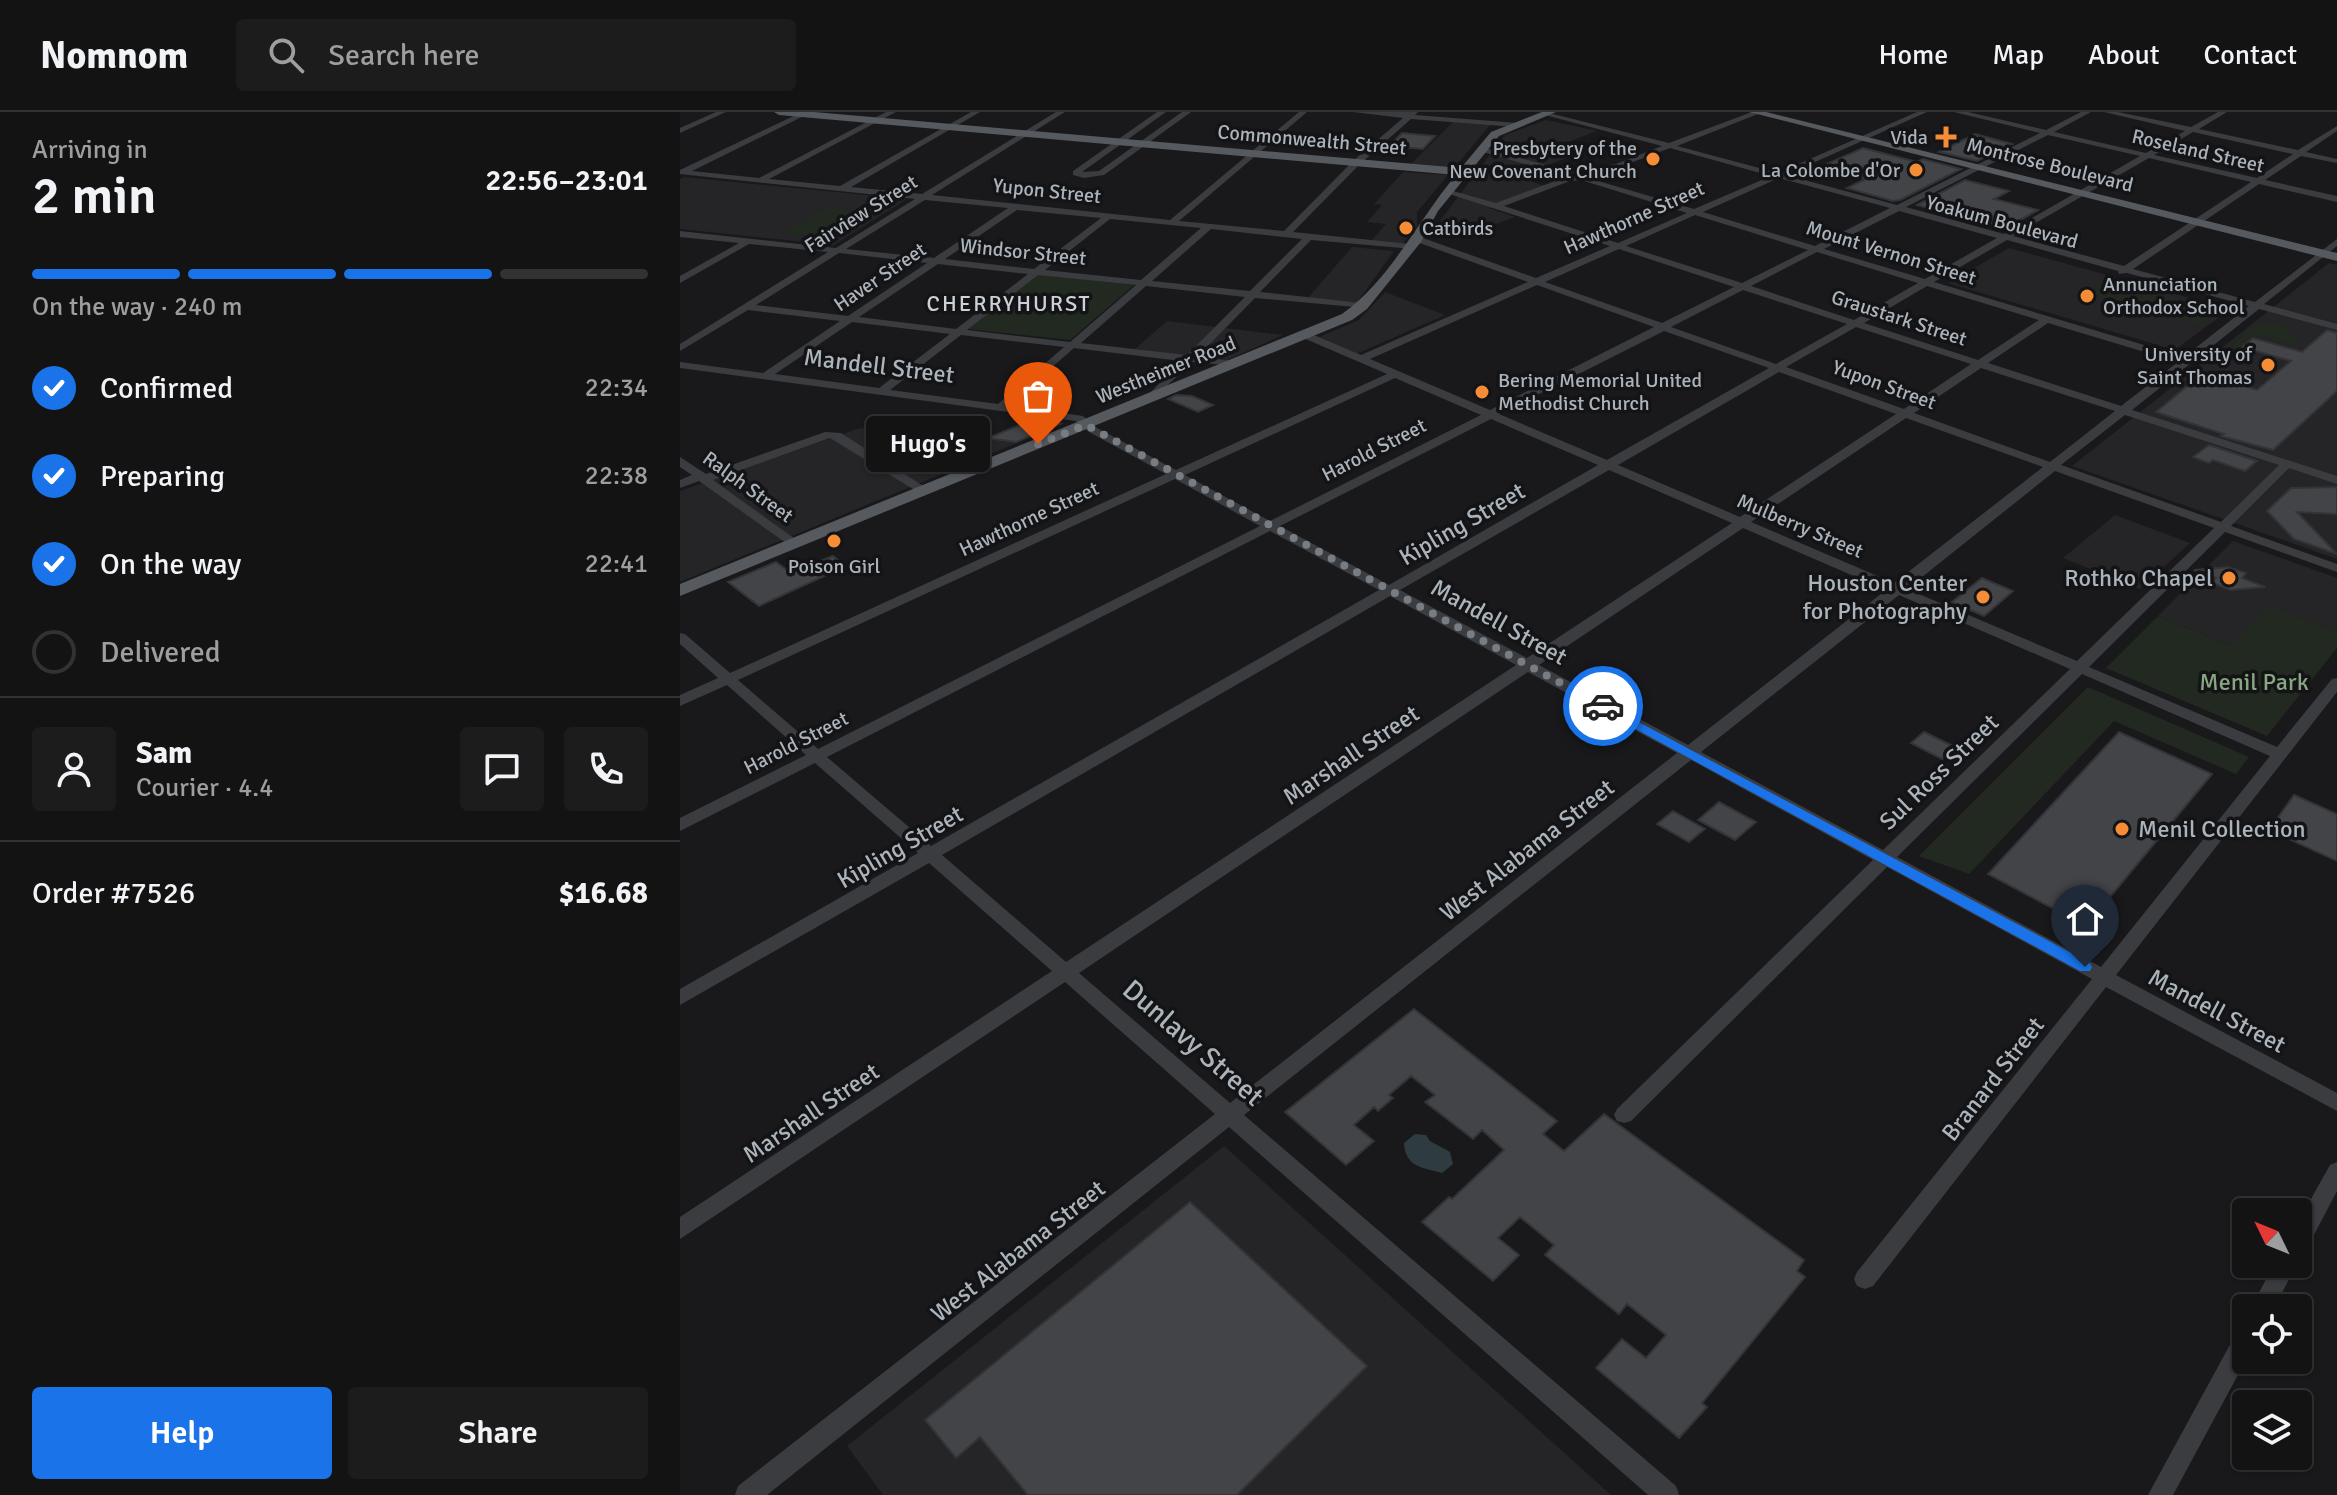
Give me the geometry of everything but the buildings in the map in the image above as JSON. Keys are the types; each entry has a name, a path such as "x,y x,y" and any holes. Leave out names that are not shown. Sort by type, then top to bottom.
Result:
{"main road":[{"name":"Commonwealth Street","path":"779,112 1465,172"},
{"name":"Westheimer Road","path":"680,591 1347,317 1362,306 1413,243 1433,210 1495,134 1548,112"},
{"name":"Montrose Boulevard","path":"1757,112 2330,255"}],"street":[{"path":"680,131 722,112"},
{"path":"761,180 892,112"},
{"path":"843,188 976,112"},
{"name":"Fairview Street","path":"680,348 1061,112"},
{"path":"1162,112 1076,173 1084,176 1101,173 1187,112"},
{"path":"1171,223 1303,112"},
{"path":"1357,112 1515,125"},
{"name":"Yoakum Boulevard","path":"1548,112 2337,333"},
{"path":"1510,210 1741,112"},
{"path":"1628,162 1614,160 1666,146 1757,112"},
{"name":"Hawthorne Street","path":"1361,359 1923,112"},
{"name":"Roseland Street","path":"1958,112 2337,199"},
{"name":"Harold Street","path":"680,825 2087,112"},
{"path":"2108,112 2337,161"},
{"name":"Kipling Street","path":"680,998 2223,112"},
{"path":"681,173 806,113"},
{"path":"1285,235 1410,114"},
{"path":"2123,272 2337,128"},
{"path":"1482,149 1561,173"},
{"name":"Commonwealth Street","path":"1465,172 1561,173 1602,169"},
{"name":"Yupon Street","path":"681,173 1285,235 1413,243 1662,327 2337,568"},
{"path":"1508,173 1551,186"},
{"path":"1497,206 1575,178 1586,180"},
{"name":"Mount Vernon Street","path":"1586,180 2186,361"},
{"name":"Graustark Street","path":"1449,191 2337,480"},
{"name":"Haver Street","path":"766,376 1014,208"},
{"path":"882,391 1107,217"},
{"path":"1002,406 1208,227"},
{"name":"Windsor Street","path":"680,234 1362,306"},
{"path":"1151,398 1309,237"},
{"path":"680,280 750,240"},
{"name":"West Alabama Street","path":"747,1495 2186,361 2330,255 2337,242"},
{"path":"745,307 1234,364"},
{"name":"Yoakum Boulevard","path":"2254,308 2337,327"},
{"name":"Marshall Street","path":"680,1229 1908,415 2047,319"},
{"name":"Mulberry Street","path":"1305,335 2280,754"},
{"name":"Mandell Street","path":"680,365 1079,418 1086,425 1688,754 2337,1103"},
{"name":"Hawthorne Street","path":"680,701 1395,374"},
{"path":"680,484 822,435 837,435 925,491"},
{"name":"Ralph Street","path":"680,461 793,544"},
{"name":"Sul Ross Street","path":"1624,1115 2287,464"},
{"name":"Dunlavy Street","path":"680,637 1667,1495"},
{"name":"Branard Street","path":"1865,1279 2337,682"},
{"path":"2312,1217 2337,1171"},
{"path":"2160,1495 2232,1364"}],"shaded area":[{"path":"1546,120 1597,131 1563,144 1583,152 1517,176 1544,186 1489,208 1515,217 1471,233 1439,222 1505,135"},
{"path":"1453,122 1490,125 1454,168 1410,165"},
{"path":"1403,172 1448,175 1417,212 1417,227 1401,245 1370,242 1386,224 1367,222 1382,205 1374,204"},
{"path":"680,179 907,199 834,245 680,229"},
{"path":"1352,247 1394,251 1356,304 1308,298"},
{"name":"Annunciation Orthodox School","path":"2009,248 2230,309 2175,350 1948,283"},
{"name":"University of Saint Thomas","path":"2329,263 2337,265 2337,559 2072,466"},
{"path":"1385,292 1445,315 1356,354 1317,338 1359,320"},
{"path":"1167,321 1283,335 1225,361 1135,349"},
{"path":"1032,418 1065,423 680,582 680,491 860,428 975,443"},
{"name":"Rothko Chapel","path":"2115,515 2190,543 2140,589 2063,558"},
{"name":"Rothko Chapel","path":"2233,541 2337,578 2337,632 2267,606 2230,645 2158,616"},
{"path":"1415,1134 1426,1135 1430,1141 1450,1152 1453,1164 1442,1173 1412,1162 1404,1143"},
{"path":"1224,1146 1611,1495 883,1495 847,1446"}],"green space":[{"path":"826,208 857,212 814,237 782,233"},
{"path":"1038,274 1134,285 1070,340 968,329"},
{"path":"2107,281 2217,312 2199,325 2088,293"},
{"path":"2261,322 2288,326 2290,333 2300,339 2294,345 2257,334 2237,350 2225,350"},
{"name":"Menil Park","path":"2267,605 2337,632 2337,648 2267,736 2106,668 2158,616 2230,645"},
{"path":"2088,687 2249,757 2236,774 2114,721 1969,874 1919,856"}],"way so far":[{"path":"1038,444 1086,425 1603,706"}],"place":[{"name":"Vida","path":"1946,137"},
{"name":"Presbytery of the New Covenant Church","path":"1653,159"},
{"name":"La Colombe d'Or","path":"1916,170"},
{"name":"Catbirds","path":"1406,228"},
{"name":"Annunciation Orthodox School","path":"2087,296"},
{"name":"University of Saint Thomas","path":"2268,365"},
{"name":"Bering Memorial United Methodist Church","path":"1482,392"},
{"name":"Hugo's","path":"1038,444"},
{"name":"Poison Girl","path":"834,541"},
{"name":"Rothko Chapel","path":"2229,578"},
{"name":"Houston Center for Photography","path":"1983,597"},
{"name":"Menil Collection","path":"2122,829"}],"district":[{"name":"CHERRYHURST","path":"1009,303"}],"route":[{"path":"1603,706 2085,967"}]}
